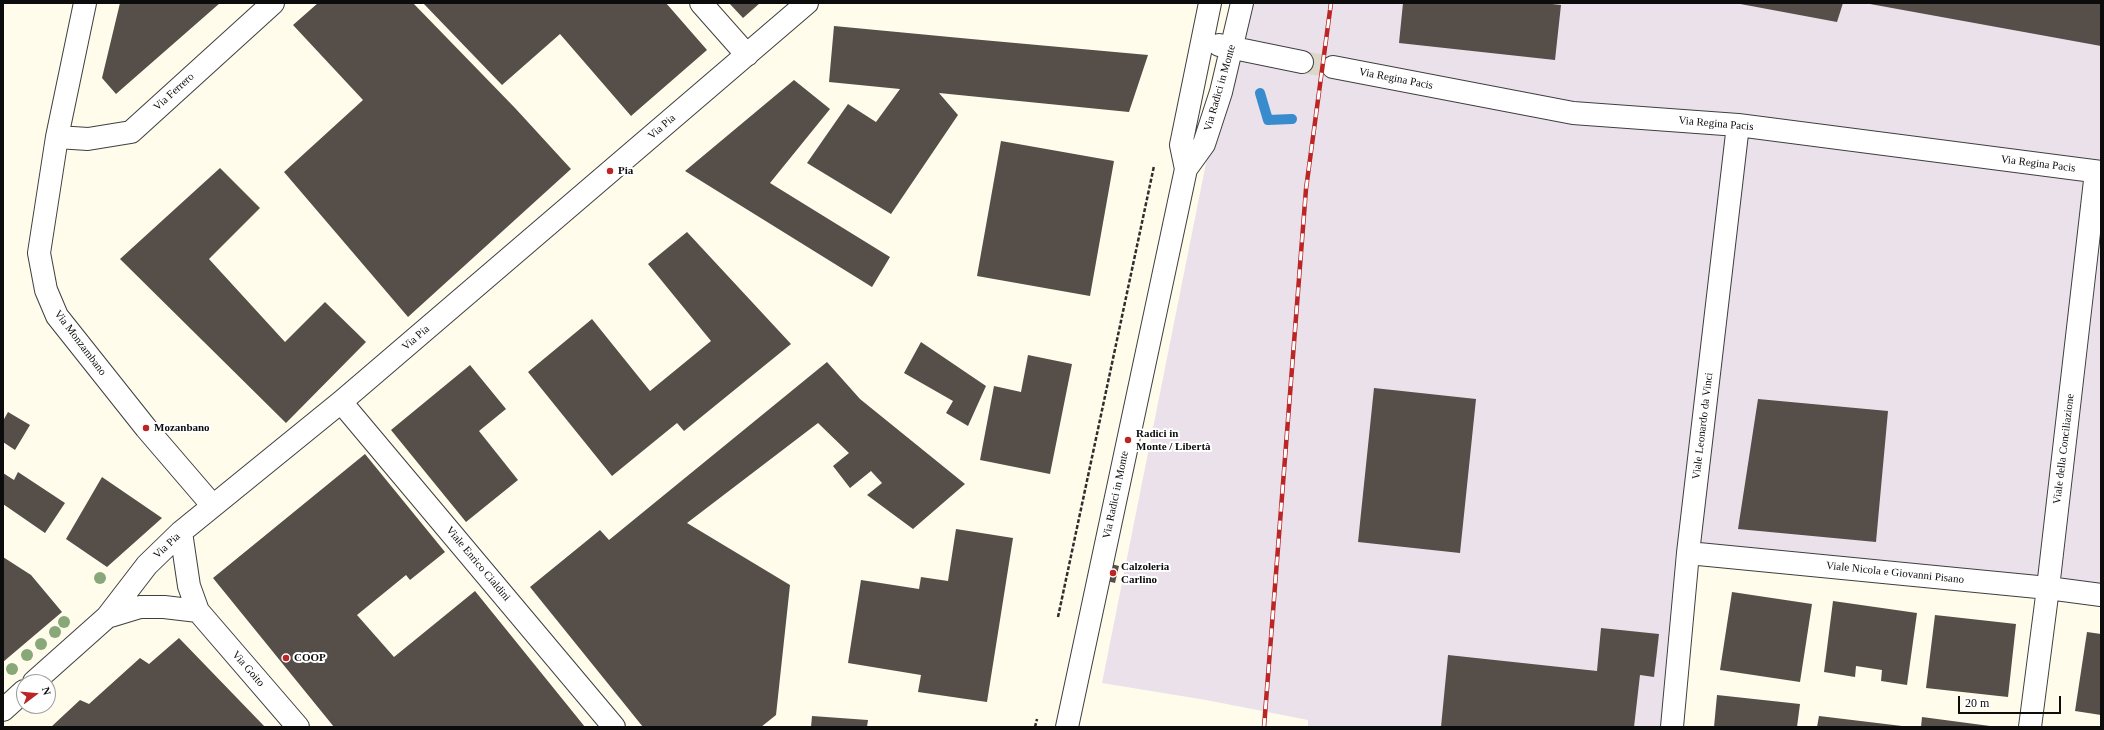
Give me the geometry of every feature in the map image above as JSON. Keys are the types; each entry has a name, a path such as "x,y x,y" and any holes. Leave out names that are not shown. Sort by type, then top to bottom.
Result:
{"street":[{"name":"Via Monzambano","path":"85,3 57,137 39,253 46,290 57,316 146,428 213,506"},
{"name":"Via Ferrero","path":"57,137 88,139 130,132 273,3"},
{"path":"701,3 746,55"},
{"name":"Via Pia","path":"43,674 107,617 147,565 181,532 341,402 807,3"},
{"name":"Via Radici in Monte","path":"1186,169 1181,145 1210,3"},
{"name":"Via Radici in Monte","path":"1067,727 1186,169 1204,144 1221,92 1242,3"},
{"path":"1202,41 1302,62"},
{"name":"Via Regina Pacis","path":"1333,67 1573,113 1738,125 2098,172"},
{"name":"Viale Leonardo da Vinci","path":"1672,727 1688,553 1738,125"},
{"name":"Viale della Conciliazione","path":"2030,727 2098,172"},
{"name":"Viale Enrico Cialdini","path":"341,402 614,727"},
{"name":"Via Goito","path":"181,532 189,586 198,610 298,727"},
{"name":"Viale Nicola e Giovanni Pisano","path":"1688,553 2048,588 2101,595"},
{"path":"107,617 140,607 164,607 198,610"},
{"path":"3,710 16,698"}],"path":[{"path":"1058,618 1154,165"},
{"path":"1035,727 1038,711"}],"shaded area":[{"path":"1238,3 2101,3 2101,604 1683,549 1667,727 1308,727 1308,720 1206,700 1102,683"}],"building":[{"path":"120,3 220,3 116,94 102,78"},
{"path":"318,3 413,3 515,108 571,169 408,317 284,172 363,100 293,25"},
{"path":"423,3 666,3 707,50 631,116 560,34 502,85"},
{"path":"729,3 760,3 743,18"},
{"path":"1403,3 1543,3 1561,5 1555,60 1399,43"},
{"path":"1735,3 1843,3 1837,22"},
{"path":"2101,3 2101,46 1870,4"},
{"path":"834,26 1148,55 1129,112 939,93 958,115 891,214 807,163 848,104 876,122 900,89 829,82"},
{"path":"794,80 830,109 770,183 890,257 872,287 685,171"},
{"path":"1001,141 1114,161 1090,296 977,276"},
{"path":"220,168 260,208 209,259 285,342 325,302 366,342 286,423 120,259"},
{"path":"687,232 791,344 684,431 677,423 612,476 528,372 592,319 650,391 711,341 648,264"},
{"path":"921,342 986,386 968,426 946,413 953,401 904,373"},
{"path":"1028,355 1072,364 1050,474 980,460 994,386 1021,392"},
{"path":"827,362 860,399 965,484 913,529 867,495 882,483 871,471 850,488 833,466 849,453 818,423 687,523 790,585 776,715 761,727 643,727 530,587 600,530 609,540"},
{"path":"470,365 506,409 479,431 518,480 466,522 391,430"},
{"path":"1374,388 1476,399 1460,553 1358,542"},
{"path":"1758,399 1888,411 1876,542 1738,529"},
{"path":"8,412 30,425 15,450 3,442 3,421"},
{"path":"365,454 445,552 410,580 406,575 357,615 394,657 475,591 585,727 334,727 213,578"},
{"path":"18,472 65,503 45,533 3,504 3,473 14,480"},
{"path":"102,477 162,518 107,567 66,539"},
{"path":"956,529 1013,538 987,702 918,692 921,675 848,663 861,580 919,589 921,577 948,581"},
{"path":"3,557 31,575 62,612 3,662"},
{"name":"Calzoleria Carlino","path":"1111,564 1119,566 1115,583 1107,581"},
{"path":"1732,592 1812,604 1800,682 1720,670"},
{"path":"1833,601 1917,613 1907,685 1881,681 1882,670 1856,666 1855,677 1824,672"},
{"path":"1935,615 2016,624 2008,697 1926,688"},
{"path":"1601,628 1659,634 1654,677 1640,675 1634,727 1441,727 1448,655 1597,671"},
{"path":"2087,632 2101,634 2101,715 2075,711"},
{"path":"179,638 265,727 51,727 80,700 89,704 140,658 149,664"},
{"path":"1717,695 1800,704 1797,727 1714,727"},
{"path":"812,716 868,720 867,727 811,727"},
{"path":"1819,716 1902,726 1902,727 1817,727"},
{"path":"1922,717 1990,726 1990,727 1921,727"}],"waterway":[{"path":"1260,93 1268,120 1292,119"}],"tunnel":[{"path":"1302,62 1333,67"}],"railway":[{"path":"1264,727 1306,189 1331,3"}],"place":[{"name":"Pia","path":"610,171"},
{"name":"Mozanbano","path":"146,428"},
{"name":"Radici in Monte / Libertà","path":"1128,440"},
{"name":"Calzoleria Carlino","path":"1113,573"},
{"name":"COOP","path":"286,658"}]}
